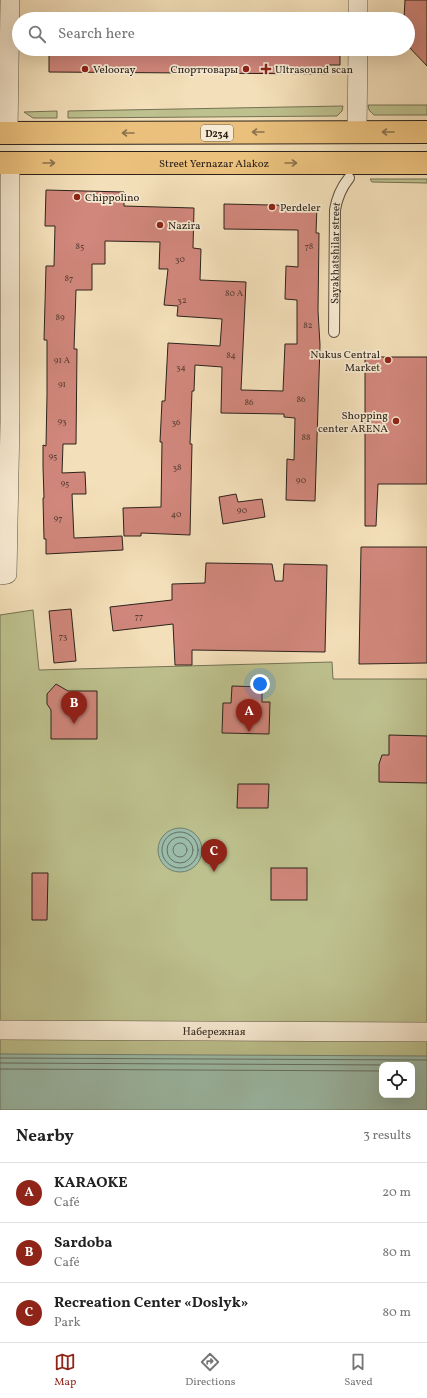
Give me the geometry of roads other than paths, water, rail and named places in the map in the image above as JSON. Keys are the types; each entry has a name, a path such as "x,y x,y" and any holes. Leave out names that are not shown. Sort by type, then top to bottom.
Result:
{"main road":[{"name":"D234","path":"4,133 427,132"},
{"name":"Street Yernazar Alakoz","path":"5,163 427,162"}],"street":[{"path":"4,133 10,0"},
{"path":"358,0 358,12"},
{"path":"357,132 358,56"},
{"path":"4,575 10,421 5,163"},
{"name":"Набережная","path":"0,1030 427,1032"}],"lane":[{"name":"Sayakhatshilar street","path":"334,332 335,210 337,198 342,187 349,178"}],"water":[{"path":"176,828 184,828 196,834 202,846 202,854 196,866 184,872 176,872 164,866 158,854 158,846 164,834"},
{"path":"0,1054 427,1056 427,1110 0,1110"}],"place":[{"name":"Velooray","path":"85,69"},
{"name":"Спорттовары","path":"246,69"},
{"name":"Ultrasound scan","path":"266,69"},
{"name":"Chippolino","path":"77,197"},
{"name":"Perdeler","path":"272,207"},
{"name":"Nazira","path":"160,225"},
{"name":"Nukus Central Market","path":"388,360"},
{"name":"Shopping center ARENA","path":"396,421"},
{"name":"Sardoba","path":"74,724"},
{"name":"KARAOKE","path":"249,732"},
{"name":"Recreation Center «Doslyk»","path":"214,872"}]}
